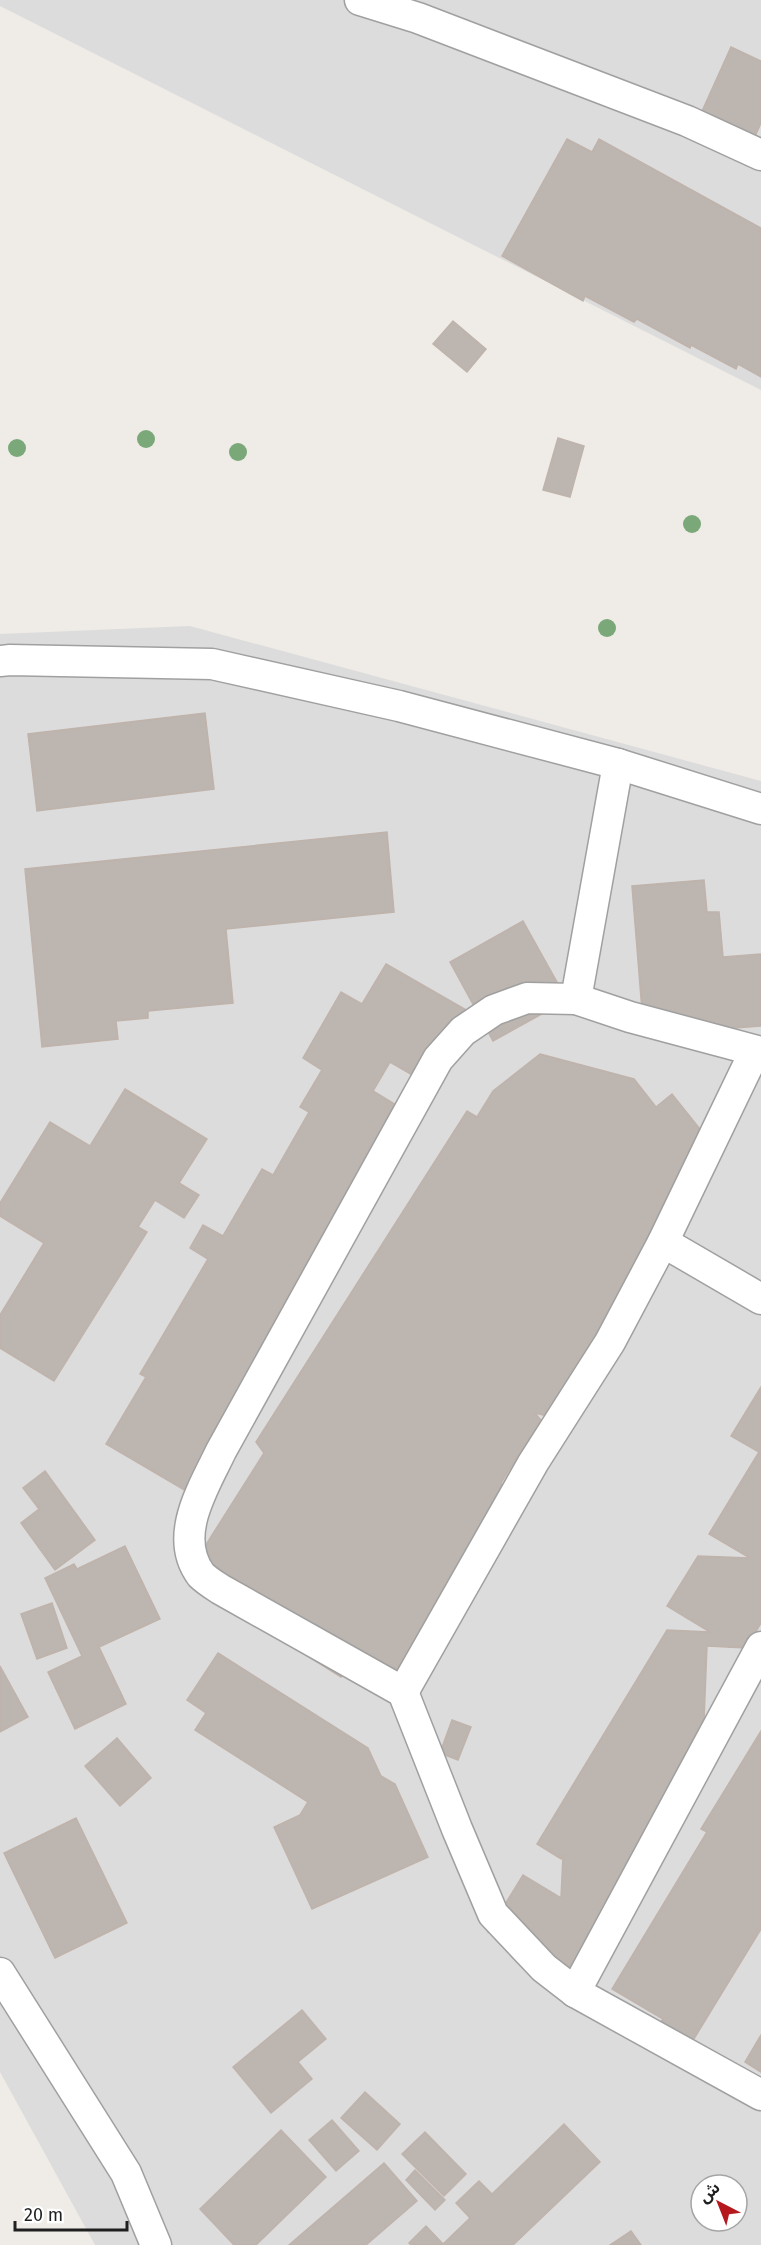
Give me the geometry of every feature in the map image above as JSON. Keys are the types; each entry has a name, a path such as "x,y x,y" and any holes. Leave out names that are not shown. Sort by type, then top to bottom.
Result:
{"street":[{"path":"360,0 418,18 687,121 761,155"},
{"path":"0,661 212,664 399,706 618,764 761,809"},
{"path":"576,999 618,764"},
{"path":"403,1692 533,1463 610,1342 663,1242 758,1051 630,1017 576,999 527,998 494,1010 463,1031 438,1059 221,1451 193,1511 189,1541 192,1557 202,1575 220,1589 403,1692 493,1914 544,1968 574,1992 761,2095"},
{"path":"663,1242 761,1299"},
{"path":"574,1992 761,1647"},
{"path":"0,1973 126,2173 156,2245"}],"shaded area":[{"path":"0,0 761,0 761,390 0,6"},
{"path":"190,626 761,781 761,2245 95,2245 0,2072 0,634"}],"building":[{"path":"731,47 761,61 761,123 752,143 698,120"},
{"path":"567,139 592,152 599,139 761,228 761,377 738,364 736,369 691,345 690,348 637,319 634,322 585,296 583,301 502,256"},
{"path":"453,321 486,349 467,372 433,344"},
{"path":"558,438 584,446 570,497 543,490"},
{"path":"205,713 214,789 37,811 28,734"},
{"path":"387,832 394,912 226,929 233,1003 148,1011 148,1018 116,1021 118,1039 42,1047 25,869"},
{"path":"704,880 707,912 719,912 723,957 761,954 761,1026 644,1035 632,886"},
{"path":"523,921 567,1000 493,1041 450,962"},
{"path":"386,964 475,1015 433,1087 390,1062 373,1091 411,1114 198,1498 106,1444 146,1377 140,1374 208,1259 190,1248 203,1225 223,1236 262,1169 273,1175 309,1112 300,1107 322,1070 303,1058 341,992 362,1004"},
{"path":"540,1054 634,1079 656,1107 672,1094 716,1149 567,1421 535,1413 557,1440 545,1460 519,1454 501,1483 513,1498 408,1693 359,1663 341,1677 189,1581 195,1562 264,1453 256,1442 467,1111 477,1117 493,1091"},
{"path":"125,1089 207,1139 179,1183 199,1195 184,1218 155,1200 138,1227 147,1232 54,1381 0,1348 0,1315 44,1243 0,1216 0,1203 50,1122 90,1146"},
{"path":"761,1387 761,1623 746,1648 707,1646 704,1720 694,1736 711,1746 569,1981 488,1932 523,1875 561,1898 563,1855 561,1859 537,1844 667,1630 710,1632 667,1606 698,1556 750,1558 709,1534 759,1452 731,1436"},
{"path":"45,1471 95,1540 55,1570 21,1523 39,1509 23,1488"},
{"path":"125,1546 160,1619 99,1647 126,1704 75,1729 48,1672 82,1656 45,1578 74,1564 77,1569"},
{"path":"52,1603 67,1648 37,1659 21,1614"},
{"path":"218,1653 368,1748 381,1776 395,1784 428,1857 312,1909 274,1827 300,1815 308,1802 195,1730 206,1713 187,1700"},
{"path":"0,1666 28,1717 0,1732"},
{"path":"452,1720 471,1727 458,1760 440,1753"},
{"path":"761,1731 761,1929 689,2047 657,2028 663,2019 612,1989 707,1832 701,1829"},
{"path":"117,1738 151,1778 120,1806 85,1766"},
{"path":"76,1818 127,1923 55,1958 4,1853"},
{"path":"302,2010 326,2039 298,2062 312,2079 271,2113 233,2067"},
{"path":"761,2035 761,2072 745,2062"},
{"path":"365,2092 400,2124 377,2150 341,2118"},
{"path":"332,2120 359,2151 336,2171 309,2140"},
{"path":"564,2124 600,2162 513,2245 411,2245 409,2243 426,2226 443,2244 470,2218 456,2203 479,2181 492,2194"},
{"path":"281,2130 326,2177 256,2245 234,2245 200,2209"},
{"path":"425,2132 466,2174 444,2196 402,2154"},
{"path":"384,2163 417,2201 366,2245 289,2245"},
{"path":"415,2170 445,2200 435,2210 406,2180"},
{"path":"631,2231 641,2245 610,2245"}]}
